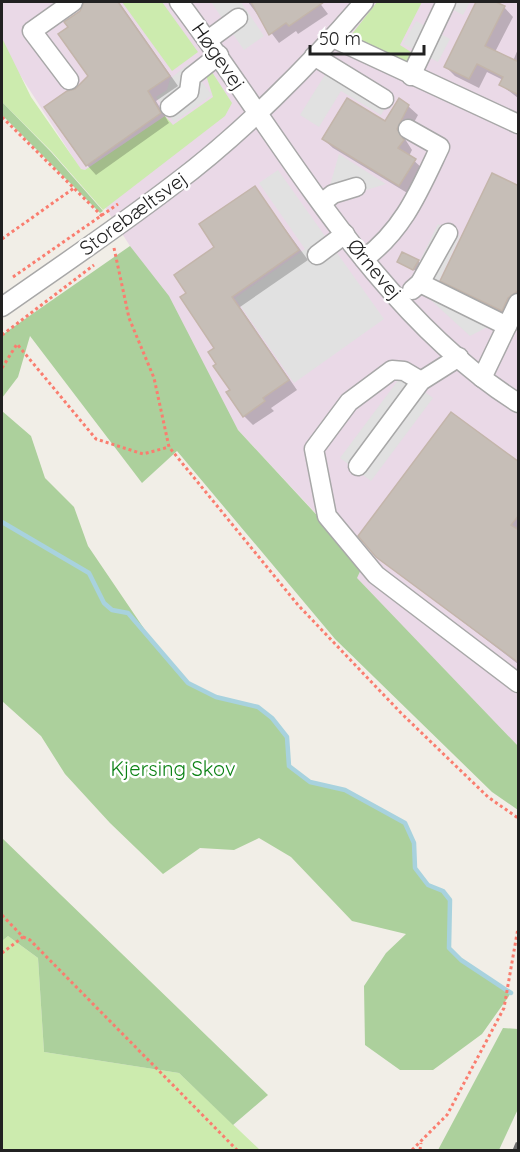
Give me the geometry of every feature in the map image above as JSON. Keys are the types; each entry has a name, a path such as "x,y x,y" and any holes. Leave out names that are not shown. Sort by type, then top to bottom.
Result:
{"street":[{"path":"69,80 32,31 73,2"},
{"name":"Høgevej","path":"179,2 258,111"},
{"name":"Storebæltsvej","path":"2,307 106,223 175,184 258,111 333,38 364,2"},
{"path":"411,76 446,2"},
{"path":"208,40 238,18"},
{"path":"333,38 519,124"},
{"path":"170,107 189,92 191,77 219,55"},
{"path":"314,56 384,99"},
{"name":"Ørnevej","path":"258,111 345,234 399,300 482,378 517,397"},
{"path":"364,259 394,234 419,192 440,147 408,129"},
{"path":"322,202 333,194 356,187"},
{"path":"399,300 420,283 448,233"},
{"path":"317,255 345,234"},
{"path":"420,283 507,326"},
{"path":"482,378 519,303"},
{"path":"358,466 421,381 459,357"},
{"path":"421,381 404,371 392,370 349,402 314,449 327,516 376,575 519,683"}],"path":[{"path":"2,117 106,223 129,318 154,378 169,447 298,605 401,713 488,797 519,818"},
{"path":"2,239 74,188"},
{"path":"11,279 106,223 121,202"},
{"path":"2,368 17,344 96,439 143,454 169,447"},
{"path":"2,915 23,937 30,940 237,1150"},
{"path":"412,1150 447,1114 504,1008 519,928"},
{"path":"2,953 23,937"},
{"path":"420,1150 421,1141"}],"shaded area":[{"path":"2,2 518,2 518,746 356,578 363,564 238,430 130,246 2,47"},
{"path":"211,2 241,2 264,36 244,50"},
{"path":"438,2 470,2 463,15"},
{"path":"416,21 450,39 438,62 403,44"},
{"path":"334,60 393,96 381,115 341,91 319,127 300,115"},
{"path":"188,64 212,95 174,122 156,97 167,90 170,79"},
{"path":"339,154 386,184 340,198 329,189"},
{"path":"278,170 384,319 294,383 235,298 305,249 259,183"},
{"path":"438,224 460,236 437,285 505,318 470,336 410,281"},
{"path":"402,375 433,398 371,481 340,458"}],"green space":[{"path":"122,2 162,2 198,52 172,71"},
{"path":"377,2 422,2 400,45 411,52 407,63 354,43 352,34"},
{"path":"3,40 31,97 81,169 85,170 165,116 173,125 213,97 205,72 210,69 232,103 225,116 103,210 52,152 2,102"},
{"path":"2,102 51,152 103,211 100,213 2,115"},
{"path":"130,246 169,296 238,430 363,565 357,578 518,746 518,810 492,792 335,639 177,451 142,483 30,336 18,377 2,398 2,335"},
{"name":"Kjersing Skov","path":"2,411 31,436 45,478 74,507 88,546 147,633 188,683 216,697 258,707 272,718 287,737 289,766 310,782 345,790 405,823 414,843 415,868 428,885 443,891 450,900 449,948 461,960 511,993 482,1034 433,1070 400,1070 365,1045 364,986 386,953 406,934 352,921 291,857 259,838 234,850 200,848 163,874 110,823 65,774 41,736 2,701"},
{"path":"2,838 268,1095 233,1125 179,1073 44,1052 38,958 8,936 2,941"},
{"path":"8,936 38,958 44,1052 179,1073 260,1150 2,1150 2,941"},
{"path":"503,1028 518,1029 518,1109 499,1150 438,1150"}],"building":[{"path":"84,2 118,2 170,76 148,91 161,113 86,166 44,107 67,91 75,89 88,76 58,34 68,27 64,22 80,11"},
{"path":"251,2 324,2 289,26 286,23 269,35"},
{"path":"476,2 496,2 505,6 485,46 519,62 519,95 499,85 503,77 477,64 469,79 444,67"},
{"path":"347,98 385,121 399,98 409,105 397,129 404,140 398,148 416,159 399,186 322,139"},
{"path":"492,173 519,186 519,290 508,298 502,311 440,281"},
{"path":"255,186 299,250 232,297 289,380 263,398 265,401 243,417 226,392 230,390 213,366 216,364 208,352 214,348 180,297 186,293 174,275 214,247 199,224"},
{"path":"402,252 419,260 413,270 397,262"},
{"path":"451,412 519,462 519,515 511,525 519,530 519,663 376,557 358,536"}],"waterway":[{"path":"2,522 89,573 104,603 112,610 128,613 188,683 216,697 258,707 272,718 287,737 289,766 310,782 345,790 405,823 414,843 415,868 428,885 443,891 450,900 449,948 461,960 511,993"}],"railway":[{"path":"515,1150 518,1143"}]}
